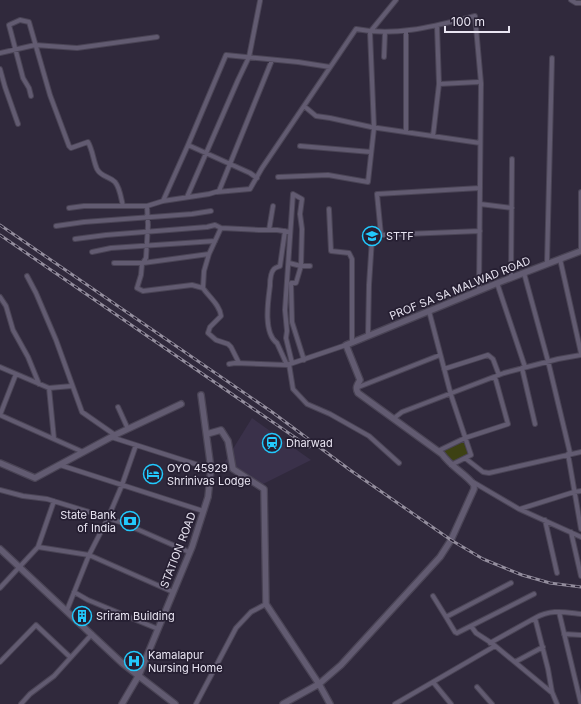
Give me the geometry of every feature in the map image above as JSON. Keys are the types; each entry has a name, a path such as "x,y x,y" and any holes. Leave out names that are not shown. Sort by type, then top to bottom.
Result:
{"street":[{"path":"278,177 328,176 368,182 374,128 370,32 396,0"},
{"path":"571,0 576,3 581,3"},
{"path":"187,197 250,57 260,1"},
{"path":"69,208 84,206 147,206 163,201 219,191 217,192 250,189 356,29 370,32 406,32 438,26 474,16 481,83 479,290"},
{"path":"31,96 29,88 23,78 9,25 20,20 28,22 50,95 69,146 71,148 88,142 92,148 98,171 102,176 110,178 115,182 121,195 123,206"},
{"path":"433,136 439,84 438,26"},
{"path":"384,57 386,32"},
{"path":"406,32 406,132"},
{"path":"0,53 36,46 77,48 157,37"},
{"path":"163,201 226,55 298,62 330,67"},
{"path":"547,264 552,58"},
{"path":"219,191 229,163 253,110 272,60"},
{"path":"0,69 18,124"},
{"path":"439,84 478,82"},
{"path":"304,106 316,116 374,128 480,143"},
{"path":"188,145 250,173 257,178"},
{"path":"300,146 371,152"},
{"path":"511,277 512,159"},
{"path":"381,235 377,194 480,188"},
{"path":"581,192 581,251"},
{"path":"304,360 292,322 291,311 292,283 296,283 301,266 302,229 300,214 302,199 293,194 285,310 287,331 286,338 293,388 306,404 330,414 368,436 399,463"},
{"path":"480,204 512,208"},
{"path":"147,206 148,231 146,258 143,263 137,288 144,291 192,285 203,288"},
{"path":"269,230 273,206"},
{"path":"329,209 331,251 349,253 352,259 349,344 360,380 356,388"},
{"path":"56,226 84,222 147,216 192,214 211,211"},
{"path":"75,239 215,225 220,228 290,232"},
{"path":"220,228 209,254 204,271 203,288 220,312 221,316 210,327 208,333 216,340 228,344 239,363"},
{"path":"285,231 280,266 274,269 271,274 267,308 270,332 289,364"},
{"path":"368,336 372,239 381,235 480,231"},
{"path":"92,252 111,248 215,241"},
{"name":"PROF SA SA MALWAD ROAD","path":"349,344 511,277 581,251"},
{"path":"114,263 143,263 209,254"},
{"path":"393,419 402,412 451,395 497,376 524,367 581,354 560,259"},
{"path":"289,263 301,266 310,266"},
{"path":"524,273 548,361 569,454 581,529"},
{"path":"27,276 56,340 82,412 113,436 211,469"},
{"path":"498,283 524,367 534,424"},
{"path":"0,297 6,306 13,330 28,357 39,384"},
{"path":"429,311 451,395 471,455 451,465"},
{"path":"229,364 289,364 349,344"},
{"path":"356,388 440,355"},
{"path":"438,451 465,438 508,424 493,359 488,355 444,369"},
{"path":"0,367 48,388 72,386"},
{"path":"16,374 0,415 83,452"},
{"path":"48,388 54,438"},
{"path":"356,388 361,396 442,454 451,465 471,481 519,509 581,537"},
{"name":"STATION ROAD","path":"122,704 139,675 189,552 208,497 211,469 201,395"},
{"path":"0,462 36,478 113,436 181,404"},
{"path":"118,407 128,429"},
{"path":"207,434 221,430 228,441 233,468 264,489 266,604 319,684 330,704"},
{"path":"67,610 89,555 108,518 122,485 136,445"},
{"path":"465,458 483,472 489,473 581,452"},
{"path":"60,465 203,511"},
{"path":"283,704 319,684 341,665 440,557 451,540 474,489 474,485 471,481"},
{"path":"0,490 23,496 54,501 108,518 143,531 189,552"},
{"path":"519,509 581,491"},
{"path":"0,588 38,547 54,501"},
{"path":"545,520 557,573"},
{"path":"571,532 581,576"},
{"path":"38,547 89,555 173,592"},
{"path":"0,549 122,663 175,704"},
{"path":"446,617 511,583"},
{"path":"74,592 88,600 158,629"},
{"path":"433,596 456,633 534,594"},
{"path":"196,704 236,628 252,612 266,604"},
{"path":"490,643 545,613 559,612 581,614"},
{"path":"559,612 581,704"},
{"path":"535,618 543,647 552,692 557,704"},
{"path":"0,662 36,625 70,657"},
{"path":"471,626 474,632 495,646 552,692"},
{"path":"20,704 30,694 54,676 92,634"},
{"path":"564,634 581,635"},
{"path":"395,704 495,646"},
{"path":"515,662 543,647"},
{"path":"433,682 451,704"},
{"path":"576,685 581,682"},
{"path":"477,687 492,704"}],"shaded area":[{"path":"252,418 311,460 257,487 223,465"}],"green space":[{"path":"465,438 471,455 451,465 438,451"}],"railway":[{"path":"0,225 272,412 350,470 451,540 483,559 522,575 550,583 581,587"},
{"path":"0,235 309,447"}],"place":[{"name":"STTF","path":"372,236"},
{"name":"Dharwad","path":"272,443"},
{"name":"OYO 45929 Shrinivas Lodge","path":"153,474"},
{"name":"State Bank of India","path":"130,521"},
{"name":"Sriram Building","path":"82,616"},
{"name":"Kamalapur Nursing Home","path":"134,661"}]}
